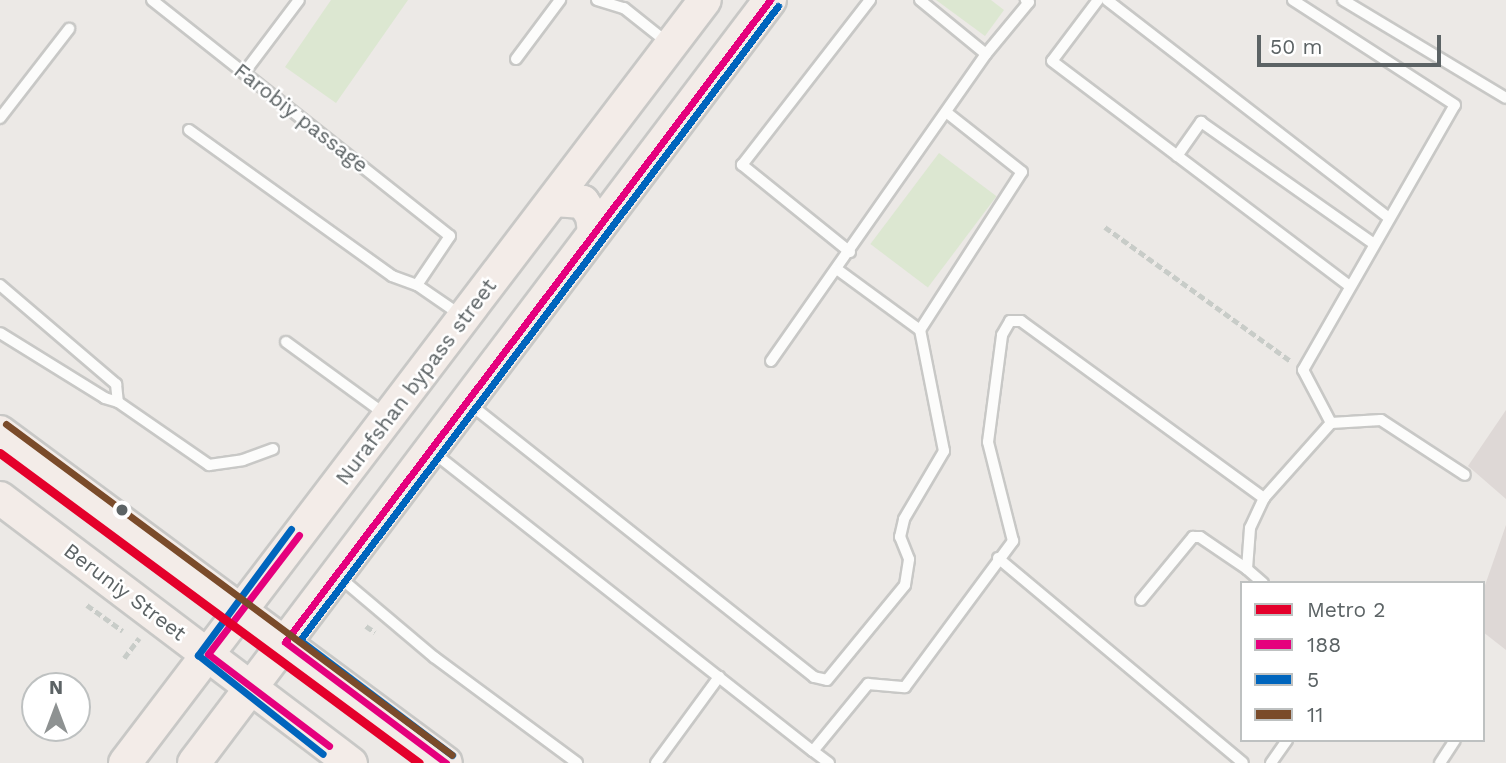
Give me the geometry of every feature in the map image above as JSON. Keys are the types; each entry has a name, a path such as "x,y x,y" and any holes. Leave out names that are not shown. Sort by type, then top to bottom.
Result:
{"main road":[{"name":"Nurafshan bypass street","path":"125,763 705,0"},
{"path":"194,763 770,0"},
{"path":"671,45 713,77"},
{"path":"554,200 583,202 592,216 594,232"},
{"path":"0,432 446,763"},
{"name":"Beruniy Street","path":"0,498 351,763"}],"lane":[{"name":"Farobiy passage","path":"152,0 450,236 418,285"},
{"path":"244,72 299,0"},
{"path":"516,60 560,0"},
{"path":"597,0 624,8 671,45"},
{"path":"850,252 742,165 870,0"},
{"path":"920,0 986,54"},
{"path":"771,361 838,270 986,54 1029,2 1026,0"},
{"path":"1098,0 1052,61 1349,286"},
{"path":"1107,0 1388,217"},
{"path":"1293,0 1455,105 1388,217 1303,370 1331,423"},
{"path":"1343,0 1506,98"},
{"path":"0,118 69,29"},
{"path":"920,330 1022,172 946,113"},
{"path":"1177,156 1201,122 1374,244"},
{"path":"189,130 392,276 418,285 465,318"},
{"path":"467,402 814,677 827,680 905,585 909,559 900,537 904,519 944,452 920,330 838,270"},
{"path":"0,285 116,384 118,402"},
{"path":"813,751 868,684 905,687 1013,541 988,442 1002,334 1010,321 1021,321 1264,498"},
{"path":"0,334 105,398 118,402 141,422 209,465 243,460 273,449"},
{"path":"286,342 389,417"},
{"path":"1247,569 1250,528 1264,498 1331,423 1381,420 1465,475"},
{"path":"431,450 830,763"},
{"path":"1141,600 1194,537 1200,537 1261,581"},
{"path":"999,558 1243,763"},
{"path":"337,575 434,657 578,763"},
{"path":"656,763 719,677"},
{"path":"1271,763 1286,742"},
{"path":"1440,763 1454,742"}],"path":[{"path":"1105,227 1303,370"},
{"path":"87,605 123,631"},
{"path":"124,658 142,634"}],"shaded area":[{"path":"1506,410 1506,499 1468,466"},
{"path":"1506,525 1506,650 1485,634 1485,585"}],"green space":[{"path":"331,0 408,0 336,103 285,67"},
{"path":"936,0 991,0 1004,10 985,36"},
{"path":"939,153 997,196 928,287 870,244"}],"metro line":[{"name":"2","path":"0,453 419,763"}],"transit line":[{"name":"188","path":"446,763 285,642 770,0"},
{"name":"5","path":"452,755 300,640 778,6"},
{"name":"11","path":"6,424 452,755"},
{"name":"5","path":"291,529 198,655 323,754"},
{"name":"188","path":"299,535 208,654 329,746"}]}
